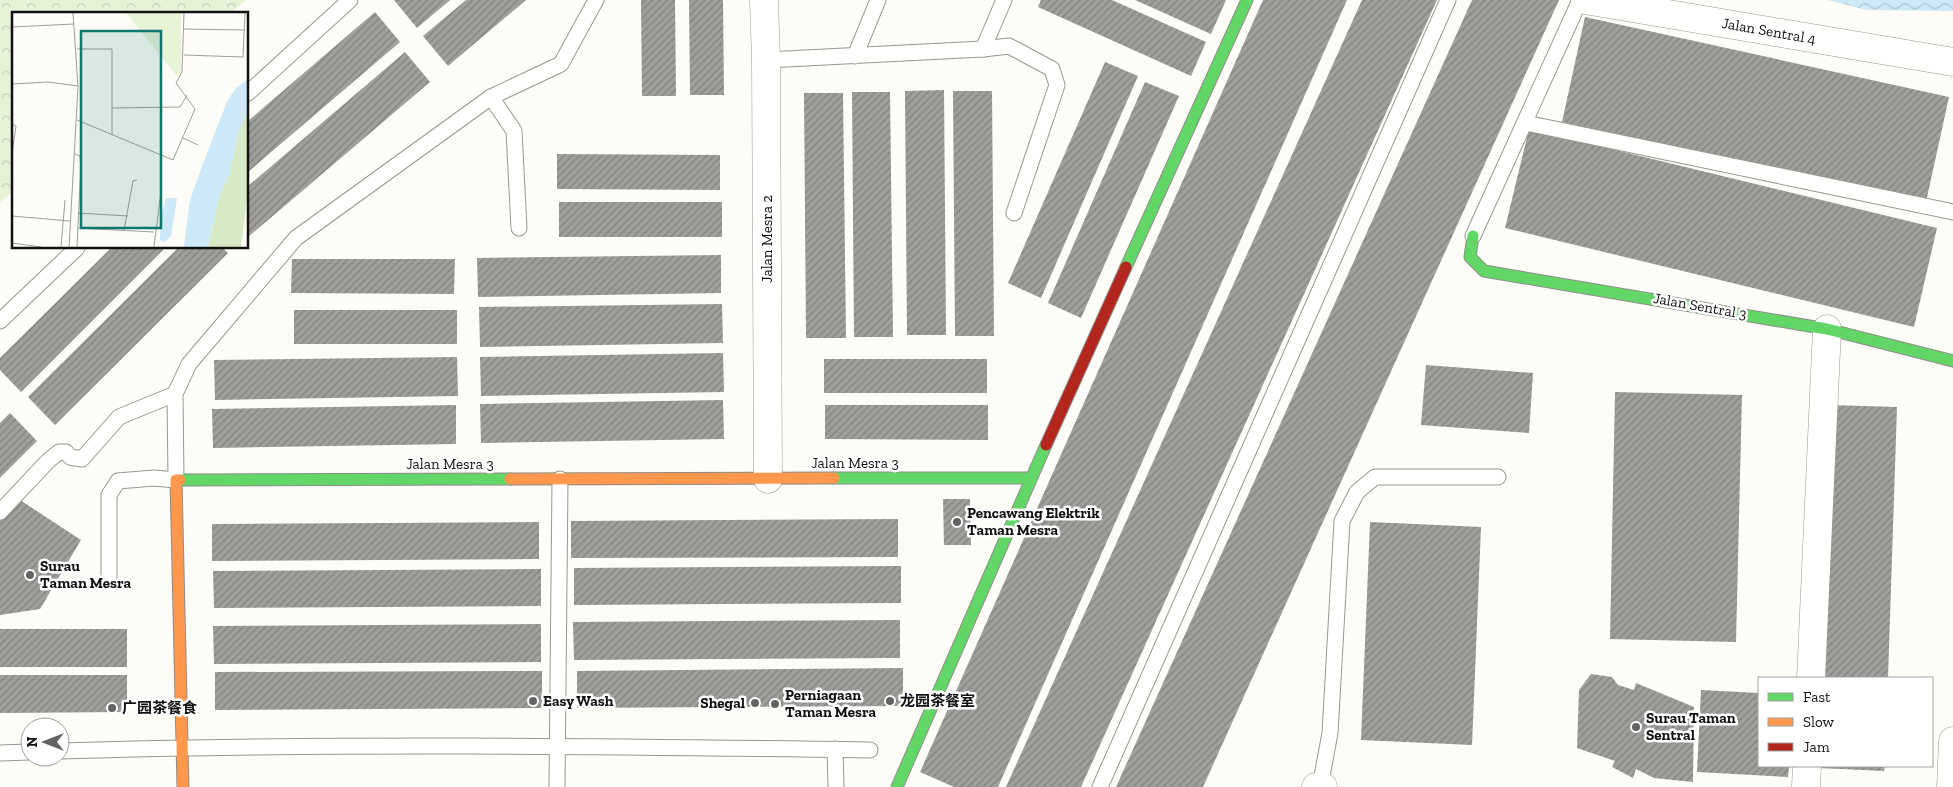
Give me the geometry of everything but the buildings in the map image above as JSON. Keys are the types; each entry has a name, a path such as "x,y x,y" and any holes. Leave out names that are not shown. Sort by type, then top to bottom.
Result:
{"street":[{"name":"Jalan Mesra 2","path":"764,0 768,479"},
{"path":"897,787 1031,478 1247,0"},
{"name":"Jalan Sentral 4","path":"1585,0 1953,62"},
{"name":"Jalan Sentral 3","path":"1473,236 1470,257 1484,271 1827,329 1953,361"},
{"path":"1811,677 1827,329"},
{"name":"Jalan Mesra 3","path":"176,480 1031,478"},
{"path":"176,480 183,787"},
{"path":"1951,787 1953,741"},
{"path":"1806,787 1807,767"},
{"path":"1316,787 1321,787"}],"lane":[{"path":"249,92 350,0"},
{"path":"109,580 109,495 118,481 154,478 176,480 175,394 189,364 296,238 491,98 561,64 596,0"},
{"path":"855,56 878,0"},
{"path":"983,49 1004,0"},
{"path":"1100,787 1448,0"},
{"path":"1473,236 1526,123 1580,0"},
{"path":"766,60 1009,46 1052,69 1057,85 1014,213"},
{"path":"491,98 514,131 519,228"},
{"path":"1526,123 1953,212"},
{"path":"0,321 76,249"},
{"path":"0,512 48,460 58,452 66,452 70,457 82,459 119,417 175,394"},
{"path":"1321,787 1330,733 1342,520 1357,492 1375,477 1498,477"},
{"path":"557,787 560,479"},
{"path":"70,751 183,747 558,746 870,750"},
{"path":"835,749 836,787"},
{"path":"0,753 20,752"}],"green space":[{"path":"0,0 246,0 231,12 12,12 12,193 0,202"}],"water":[{"path":"1828,0 1953,0 1953,11 1866,10"}],"traffic: fast":[{"path":"1126,267 1247,0"},
{"path":"1473,236 1470,257 1484,271 1827,329 1953,361"},
{"path":"897,787 1046,445"},
{"path":"834,478 1031,478"},
{"path":"180,480 510,479"}],"traffic: slow":[{"path":"510,479 834,478"},
{"path":"180,480 176,480 183,787"}],"traffic: jam":[{"path":"1046,445 1126,267"}],"place":[{"name":"Pencawang Elektrik Taman Mesra","path":"957,522"},
{"name":"Surau Taman Mesra","path":"30,575"},
{"name":"Easy Wash","path":"533,701"},
{"name":"龙园茶餐室","path":"890,701"},
{"name":"Shegal","path":"755,703"},
{"name":"Perniagaan Taman Mesra","path":"775,704"},
{"name":"广园茶餐食","path":"112,708"},
{"name":"Surau Taman Sentral","path":"1636,727"}]}
